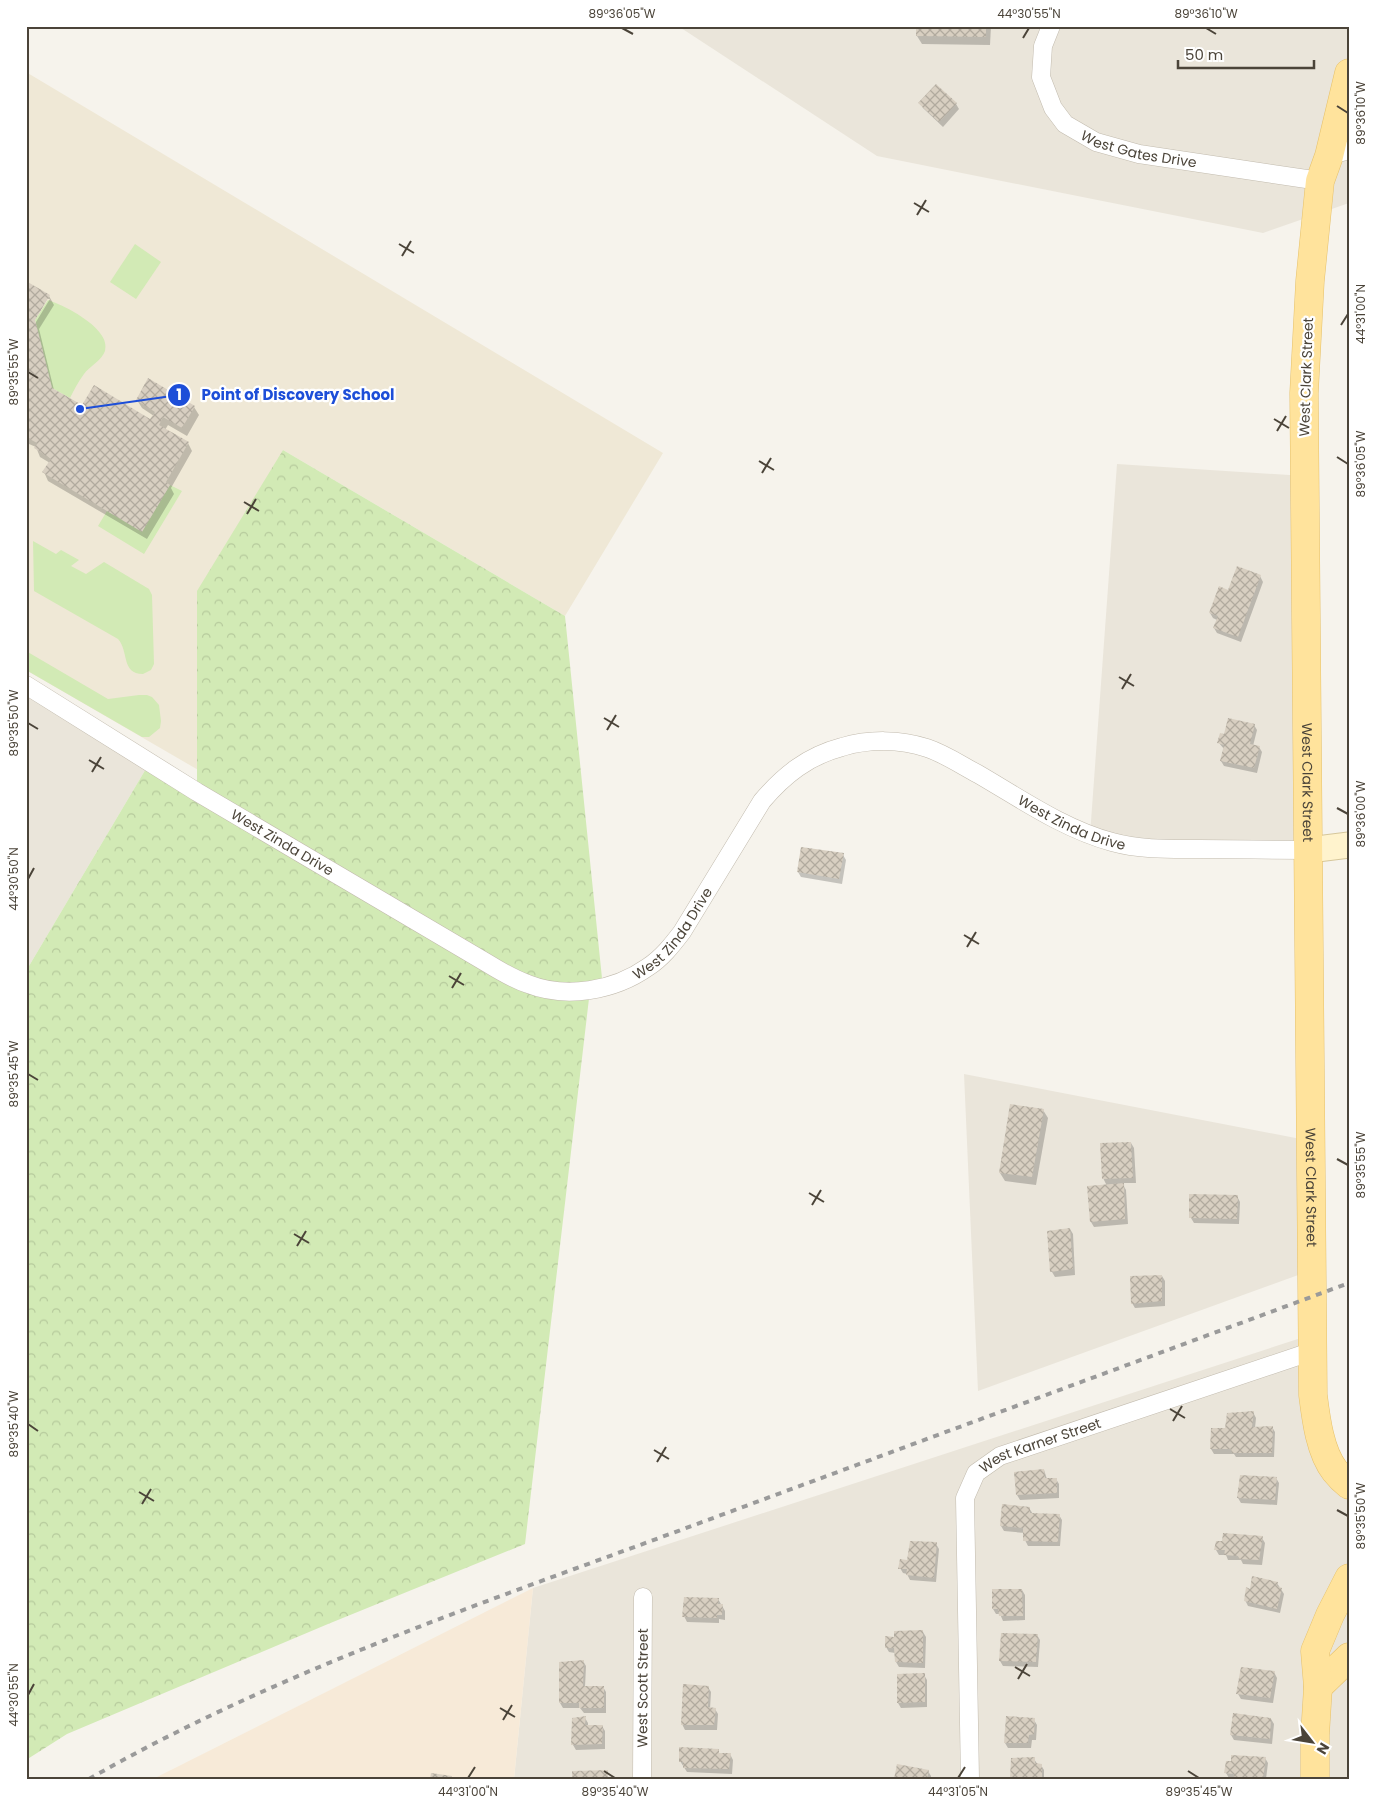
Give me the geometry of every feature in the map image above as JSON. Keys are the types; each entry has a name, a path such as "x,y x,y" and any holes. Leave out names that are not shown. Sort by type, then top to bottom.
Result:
{"main road":[{"name":"West Clark Street","path":"1349,74 1310,281 1304,393 1313,1395 1316,1423 1324,1448 1334,1470 1349,1485"},
{"path":"1315,1779 1318,1687 1315,1651 1330,1615 1349,1578"},
{"path":"1318,1687 1349,1657"}],"street":[{"name":"West Gates Drive","path":"1051,26 1043,46 1041,77 1053,108 1066,124 1096,142 1139,154 1333,162"},
{"name":"West Zinda Drive","path":"26,685 197,792 487,964 529,985 553,990 578,991 603,988 626,980 648,967 667,951 682,932 762,801 778,783 796,767 818,754 854,743 895,742 927,748 950,758 1056,820 1114,843 1151,848 1309,850"},
{"path":"1309,850 1349,845"},
{"name":"West Karner Street","path":"970,1779 965,1498 976,1473 1000,1456 1313,1351"},
{"name":"West Scott Street","path":"642,1779 643,1597"}],"shaded area":[{"path":"678,26 1349,26 1349,203 1263,233 877,156"},
{"path":"26,72 663,453 565,616 283,450 200,771 26,670"},
{"path":"1117,464 1305,476 1309,850 1090,835"},
{"path":"26,687 150,762 26,971"},
{"path":"964,1074 1311,1141 1312,1270 978,1391"},
{"path":"1304,1337 1323,1458 1349,1482 1349,1779 514,1779 533,1588"},
{"path":"533,1588 514,1779 153,1779"}],"green space":[{"path":"135,244 161,262 136,299 110,282"},
{"path":"48,300 65,307 85,319 101,334 105,343 105,351 84,374 70,398 52,388 35,320"},
{"path":"283,450 565,616 603,988 590,990 525,1544 328,1624 67,1734 26,1760 26,971 150,762 197,791 197,591"},
{"path":"170,485 182,491 144,554 98,526 107,511 142,531"},
{"path":"33,541 56,554 61,550 79,560 71,566 86,574 104,562 149,589 152,595 154,664 151,670 143,674 131,670 118,639 34,591"},
{"path":"26,651 108,699 139,695 152,697 159,705 160,728 149,737 142,737 26,670"}],"building":[{"path":"916,26 986,26 986,37 916,36"},
{"path":"936,84 957,103 939,122 918,103"},
{"path":"26,281 50,295 35,320 52,388 82,405 94,385 150,419 155,412 136,400 148,378 195,406 182,428 163,417 159,425 189,442 166,482 170,485 142,532 42,472 51,459 34,448 37,443 26,437"},
{"path":"1237,566 1261,575 1238,637 1213,628 1218,616 1209,613 1219,586 1228,590"},
{"path":"1228,718 1255,724 1250,744 1260,746 1254,768 1220,761 1224,745 1217,743 1220,733 1224,734"},
{"path":"801,847 844,853 839,879 797,872"},
{"path":"1010,1104 1044,1109 1032,1177 999,1173"},
{"path":"1131,1142 1133,1178 1102,1179 1100,1143"},
{"path":"1124,1183 1125,1219 1090,1222 1087,1186"},
{"path":"1189,1194 1238,1195 1237,1219 1189,1218"},
{"path":"1070,1228 1073,1269 1050,1272 1047,1231"},
{"path":"1162,1275 1162,1301 1131,1304 1130,1276"},
{"path":"1254,1411 1252,1427 1273,1426 1272,1453 1232,1453 1231,1449 1210,1449 1211,1428 1225,1428 1227,1413"},
{"path":"1044,1469 1045,1478 1057,1478 1057,1493 1016,1495 1014,1472"},
{"path":"1240,1475 1277,1477 1275,1500 1237,1498"},
{"path":"1002,1504 1030,1507 1030,1513 1060,1514 1058,1542 1023,1541 1023,1528 1000,1526"},
{"path":"1223,1533 1263,1536 1259,1560 1239,1559 1238,1556 1224,1555 1225,1550 1214,1550 1216,1541 1222,1541"},
{"path":"910,1541 937,1542 934,1578 906,1575 907,1569 898,1569 900,1559 907,1560"},
{"path":"1252,1576 1278,1582 1277,1586 1282,1588 1277,1609 1244,1601 1246,1587 1250,1589"},
{"path":"992,1589 1022,1589 1023,1616 999,1616 998,1609 992,1609"},
{"path":"684,1597 719,1598 718,1604 723,1604 722,1615 717,1615 717,1618 682,1617"},
{"path":"923,1630 923,1663 895,1662 894,1648 885,1648 885,1636 894,1637 894,1631"},
{"path":"1001,1633 1038,1634 1036,1662 999,1661"},
{"path":"584,1660 583,1686 604,1686 604,1708 579,1708 579,1703 559,1703 559,1662"},
{"path":"1241,1667 1275,1671 1270,1698 1236,1694"},
{"path":"925,1673 925,1702 897,1703 897,1674"},
{"path":"683,1684 709,1686 708,1707 716,1708 714,1725 681,1725"},
{"path":"1233,1713 1271,1718 1270,1739 1230,1735"},
{"path":"586,1716 585,1725 603,1725 602,1744 571,1745 572,1718"},
{"path":"1006,1716 1035,1718 1034,1734 1029,1735 1028,1743 1004,1743"},
{"path":"679,1747 719,1749 719,1753 731,1753 729,1769 683,1768 683,1762 679,1762"},
{"path":"1231,1755 1266,1757 1263,1779 1234,1778 1234,1774 1224,1773 1226,1761 1231,1761"},
{"path":"1035,1757 1035,1763 1042,1764 1042,1779 1010,1778 1011,1758"},
{"path":"897,1764 929,1770 927,1779 894,1779"},
{"path":"608,1770 608,1779 572,1779 572,1771"},
{"path":"431,1773 452,1776 452,1779 430,1779"}],"railway":[{"path":"89,1779 157,1742 227,1708 369,1646 1349,1283"}],"place":[{"name":"Point of Discovery School","path":"80,409"}]}
